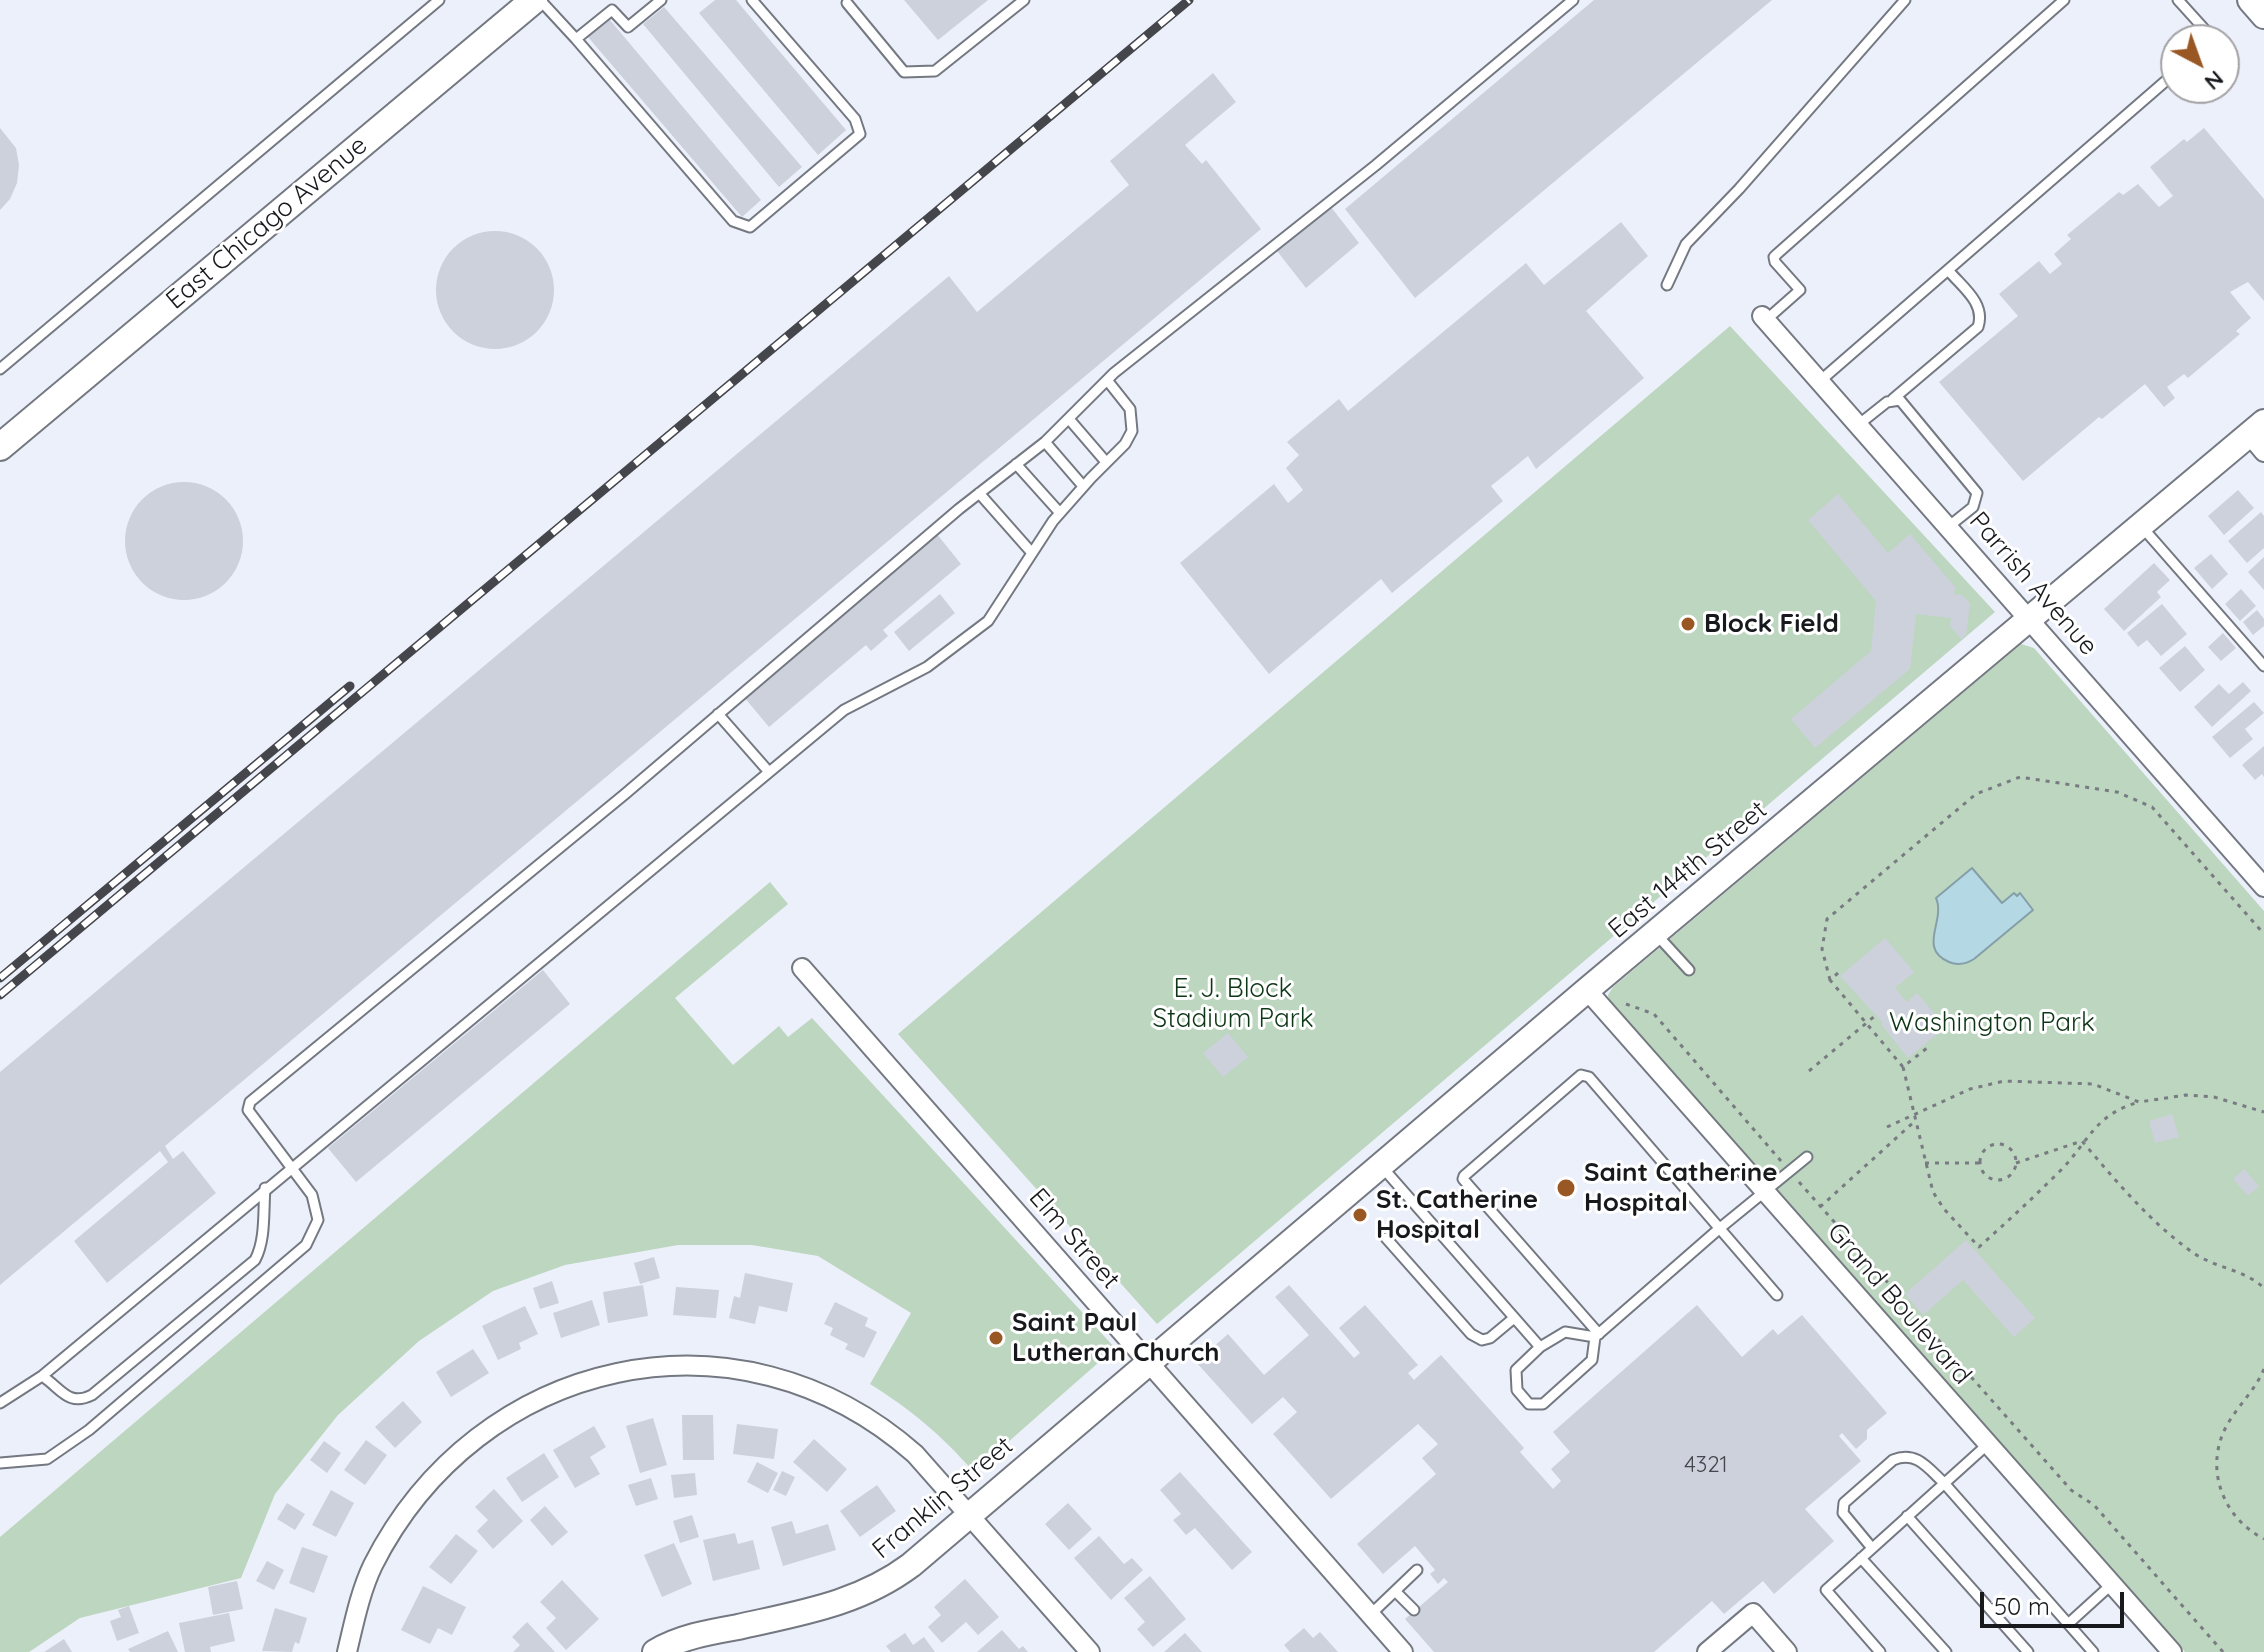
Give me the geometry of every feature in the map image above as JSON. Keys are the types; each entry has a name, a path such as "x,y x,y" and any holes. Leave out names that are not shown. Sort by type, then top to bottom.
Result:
{"main road":[{"name":"East Chicago Avenue","path":"0,447 534,0"}],"street":[{"path":"2250,0 2264,16"},
{"name":"Parrish Avenue","path":"1764,318 2264,887"},
{"name":"East 144th Street","path":"1148,1362 2141,525 2259,436"},
{"name":"Elm Street","path":"802,968 1403,1652"},
{"name":"Grand Boulevard","path":"1587,990 2172,1652"},
{"name":"Franklin Street","path":"655,1652 686,1639 822,1609 864,1594 890,1580 1148,1362"},
{"path":"347,1652 359,1602 372,1567 422,1491 453,1457 521,1408 594,1379 671,1366 712,1365 748,1371 824,1395 852,1408 892,1434 915,1454 1090,1652"},
{"path":"1707,1652 1753,1613 1787,1652"}],"lane":[{"path":"0,369 439,0"},
{"path":"540,0 733,221 750,227 860,134 855,119 752,0"},
{"path":"576,39 612,10 628,27 661,0"},
{"path":"847,1 904,72 935,71 1024,0"},
{"path":"0,1463 47,1459 89,1430 306,1245 318,1220 312,1195 248,1110 250,1102 979,493 1045,442 1107,380 1376,165 1573,0"},
{"path":"1667,285 1686,244 1739,189 1905,0"},
{"path":"1764,318 1800,290 1774,257 2064,0"},
{"path":"2178,0 2200,24"},
{"path":"1820,381 2160,86"},
{"path":"1858,425 1978,327 1981,318 1976,302 1948,270"},
{"path":"0,1403 42,1376 844,710 927,667 988,621 1060,513 1125,444 1132,431 1130,409 1107,380"},
{"path":"1893,399 1900,400 1977,493 1973,507 1948,527"},
{"path":"1069,419 1106,462"},
{"path":"1045,442 1083,486"},
{"path":"1016,464 1060,513"},
{"path":"979,493 1032,553"},
{"path":"2141,525 2264,666"},
{"path":"718,714 769,772"},
{"path":"1655,933 1689,970"},
{"path":"1597,1335 1465,1184 1464,1176 1585,1074 1777,1295"},
{"path":"1597,1335 1565,1332 1540,1347 1516,1370 1517,1390 1529,1404 1543,1404 1592,1360 1597,1335 1807,1157"},
{"path":"1381,1165 1540,1347"},
{"path":"42,1376 71,1400 81,1401 255,1260 260,1250 265,1188"},
{"path":"1386,1238 1471,1334 1482,1340 1490,1338 1514,1318"},
{"path":"1880,1652 1826,1590 1988,1444"},
{"path":"1872,1548 1847,1520 1843,1508 1886,1465 1902,1456 1911,1456 1944,1483 2093,1652"},
{"path":"1907,1516 2028,1652"},
{"path":"1861,1558 1946,1652"},
{"path":"1370,1615 1417,1570"},
{"path":"2068,1624 2112,1584"},
{"path":"1395,1591 1414,1610"}],"path":[{"path":"2264,934 2152,807 2117,792 2020,777 1976,794 1827,919 1822,949 1830,980 1903,1067 1933,1192 1979,1247 2065,1165 2082,1141 2115,1111 2139,1102 2201,1095 2228,1099 2264,1112"},
{"path":"1830,980 1838,973"},
{"path":"1615,1000 1654,1014 2071,1490 2094,1505 2223,1652"},
{"path":"1809,1071 1876,1015"},
{"path":"1903,1067 1927,1048"},
{"path":"1887,1127 1914,1118 1970,1089 2004,1081 2093,1084 2139,1102"},
{"path":"1820,1207 1914,1118"},
{"path":"2016,1163 2082,1141"},
{"path":"2082,1141 2130,1195 2192,1252 2217,1266 2252,1278 2264,1288"},
{"path":"1998,1144 2009,1147 2016,1157 2016,1163 2012,1174 1995,1180 1984,1174 1980,1157 1987,1147 1998,1144"},
{"path":"1925,1163 1980,1163"},
{"path":"2264,1369 2227,1424 2217,1445 2216,1461 2221,1493 2228,1507 2241,1524 2264,1539"}],"green space":[{"name":"E. J. Block Stadium Park","path":"1730,326 1995,612 1157,1324 898,1034"},
{"name":"Washington Park","path":"2021,644 2034,648 2264,911 2264,1652 2185,1652 1609,1003 1608,995 1613,987"},
{"path":"770,882 788,904 675,998 733,1065 779,1026 788,1037 812,1018 1115,1348 974,1472 925,1424 870,1384 911,1313 818,1256 752,1245 678,1245 565,1265 493,1291 419,1341 338,1415 275,1494 241,1578 80,1618 29,1652 0,1652 0,1537"}],"water":[{"path":"1972,868 2002,903 2014,893 2017,896 2020,893 2033,910 1974,959 1956,964 1940,956 1935,949 1936,898"}],"building":[{"path":"715,0 736,0 846,130 818,155 699,13"},
{"path":"904,0 988,0 938,40"},
{"path":"1594,0 1772,0 1415,298 1345,209"},
{"path":"664,7 802,167 779,187 643,24"},
{"path":"610,20 761,200 742,217 588,37"},
{"path":"1213,73 1236,102 1185,145 1202,164 1206,160 1261,229 165,1146 173,1159 183,1151 216,1193 107,1283 74,1241 168,1162 160,1151 0,1285 0,1072 949,276 977,312 1129,185 1110,161"},
{"path":"0,128 16,148 19,165 17,183 10,199 0,210"},
{"path":"2204,128 2264,199 2264,301 2248,282 2230,292 2251,318 2236,331 2240,334 2188,378 2184,374 2167,387 2175,398 2164,407 2145,384 2102,419 2099,417 2023,481 1939,382 2018,316 1999,294 2039,261 2050,274 2062,264 2054,254 2071,239 2067,235 2119,192 2123,195 2138,184 2159,207 2173,196 2150,167 2184,139 2187,142"},
{"path":"1331,207 1359,243 1306,288 1277,251"},
{"path":"1621,222 1648,256 1586,311 1644,378 1536,469 1528,456 1491,486 1503,501 1392,593 1381,579 1269,674 1180,563 1274,484 1288,503 1303,490 1286,468 1299,455 1287,442 1339,399 1348,411 1526,263 1544,285"},
{"path":"495,231 518,235 537,248 550,267 554,290 550,313 537,332 518,345 495,349 472,345 453,332 440,313 436,290 440,267 453,248 472,235"},
{"path":"184,482 207,486 226,499 239,518 243,541 239,564 226,583 207,596 184,600 161,596 142,583 129,564 125,541 129,518 142,499 161,486"},
{"path":"2238,490 2254,508 2224,535 2208,516"},
{"path":"1838,494 1888,553 1910,534 1955,587 1954,594 1962,595 1970,603 1966,635 1961,639 1950,626 1951,618 1916,614 1910,669 1815,748 1791,719 1871,651 1876,601 1808,520"},
{"path":"2261,512 2264,516 2264,548 2247,563 2228,541"},
{"path":"936,533 961,564 883,630 888,636 871,651 866,645 769,727 744,697"},
{"path":"2211,554 2228,574 2212,589 2194,568"},
{"path":"2264,557 2264,590 2248,572"},
{"path":"2154,563 2170,580 2157,592 2161,597 2124,631 2104,609"},
{"path":"2241,589 2256,606 2240,621 2225,604"},
{"path":"940,594 955,613 909,651 894,632"},
{"path":"2162,604 2187,634 2161,656 2147,640 2138,647 2127,633"},
{"path":"2257,610 2264,619 2264,626 2253,635 2243,622"},
{"path":"2223,633 2236,648 2221,661 2208,647"},
{"path":"2185,646 2205,670 2180,692 2159,668"},
{"path":"2243,682 2251,691 2212,727 2194,707 2219,684 2229,694"},
{"path":"2254,702 2264,713 2245,729 2253,739 2230,758 2212,737"},
{"path":"2264,746 2264,777 2262,774 2255,780 2242,765"},
{"path":"1885,938 1914,972 1895,988 1907,1002 1917,993 1946,1027 1908,1058 1883,1023 1840,976"},
{"path":"543,970 570,1004 356,1182 328,1148"},
{"path":"1228,1033 1248,1057 1223,1077 1203,1053"},
{"path":"2172,1114 2179,1137 2155,1143 2149,1121"},
{"path":"2244,1169 2259,1186 2248,1196 2233,1179"},
{"path":"1966,1240 2035,1318 2014,1337 1963,1280 1923,1315 1905,1294"},
{"path":"654,1257 660,1278 640,1284 634,1263"},
{"path":"745,1273 793,1283 787,1312 759,1306 755,1324 729,1318 734,1296 740,1298"},
{"path":"552,1281 559,1303 540,1309 533,1288"},
{"path":"643,1285 648,1316 608,1323 603,1292"},
{"path":"1289,1285 1354,1358 1360,1353 1339,1328 1365,1305 1418,1365 1408,1373 1414,1380 1441,1355 1524,1448 1520,1452 1553,1489 1561,1481 1551,1469 1570,1452 1553,1432 1697,1305 1742,1357 1773,1329 1778,1335 1802,1315 1887,1413 1867,1430 1867,1439 1856,1449 1842,1433 1839,1436 1861,1461 1805,1509 1834,1541 1774,1594 1763,1581 1724,1614 1712,1601 1654,1652 1434,1652 1405,1619 1448,1582 1444,1578 1438,1584 1430,1574 1435,1570 1415,1546 1383,1574 1357,1544 1436,1474 1422,1458 1438,1444 1418,1424 1331,1499 1273,1434 1297,1412 1283,1397 1252,1424 1196,1362 1228,1334 1264,1375 1309,1335 1275,1297"},
{"path":"676,1287 719,1290 716,1318 673,1315"},
{"path":"592,1300 600,1325 561,1338 553,1313"},
{"path":"835,1302 868,1318 865,1326 877,1332 864,1358 845,1349 848,1344 830,1335 833,1328 824,1324"},
{"path":"525,1306 538,1334 519,1343 521,1349 498,1360 482,1326"},
{"path":"473,1349 489,1373 451,1397 436,1372"},
{"path":"403,1401 422,1422 395,1448 375,1427"},
{"path":"682,1415 713,1415 714,1460 683,1460"},
{"path":"653,1418 667,1465 640,1473 626,1426"},
{"path":"737,1424 778,1429 774,1459 733,1454"},
{"path":"594,1426 606,1447 590,1457 600,1474 575,1488 553,1450"},
{"path":"814,1439 847,1469 827,1492 793,1462"},
{"path":"366,1440 387,1455 365,1485 344,1470"},
{"path":"324,1441 341,1453 327,1473 310,1460"},
{"path":"544,1453 559,1477 522,1502 506,1478"},
{"path":"757,1462 778,1473 768,1493 747,1482"},
{"path":"782,1471 795,1477 786,1496 773,1490"},
{"path":"1180,1472 1252,1552 1232,1570 1195,1528 1186,1535 1173,1520 1181,1514 1160,1490"},
{"path":"695,1473 697,1495 674,1498 671,1475"},
{"path":"651,1478 658,1499 636,1506 628,1485"},
{"path":"877,1485 896,1511 860,1537 840,1511"},
{"path":"494,1489 523,1521 493,1549 477,1531 488,1520 475,1507"},
{"path":"331,1490 354,1503 336,1537 312,1525"},
{"path":"287,1503 305,1514 295,1530 277,1519"},
{"path":"1068,1503 1092,1529 1069,1550 1045,1524"},
{"path":"545,1506 568,1532 552,1546 530,1520"},
{"path":"692,1515 699,1537 680,1543 673,1521"},
{"path":"792,1521 796,1534 828,1524 836,1550 783,1566 771,1527"},
{"path":"735,1533 738,1544 753,1540 760,1569 713,1581 703,1540"},
{"path":"456,1534 478,1551 451,1584 429,1567"},
{"path":"1099,1536 1124,1564 1132,1558 1143,1570 1111,1600 1074,1558"},
{"path":"674,1543 692,1584 662,1597 644,1555"},
{"path":"302,1547 328,1556 314,1593 289,1583"},
{"path":"267,1561 284,1570 274,1590 256,1581"},
{"path":"1150,1576 1186,1619 1153,1647 1137,1629 1145,1622 1124,1598"},
{"path":"965,1579 999,1617 978,1635 966,1622 942,1643 928,1627 941,1615 934,1607"},
{"path":"562,1580 599,1619 566,1650 546,1628 556,1618 540,1602"},
{"path":"237,1581 243,1609 213,1615 208,1587"},
{"path":"423,1586 466,1607 452,1635 438,1628 430,1644 401,1630"},
{"path":"129,1606 139,1633 117,1641 110,1621 121,1617 118,1610"},
{"path":"275,1608 307,1618 299,1644 295,1642 292,1652 262,1651"},
{"path":"229,1613 235,1641 210,1647 211,1652 185,1652 179,1623"},
{"path":"527,1622 555,1652 513,1652 520,1645 512,1637"},
{"path":"1304,1628 1313,1638 1320,1632 1338,1652 1290,1652 1284,1645"},
{"path":"1002,1630 1019,1649 1023,1646 1028,1652 977,1652"},
{"path":"168,1631 178,1652 130,1652 128,1649"},
{"path":"905,1633 913,1645 924,1637 935,1652 891,1652 886,1646"},
{"path":"1185,1633 1202,1652 1164,1652"},
{"path":"64,1639 72,1652 44,1652"}],"railway":[{"path":"0,995 1189,0"},
{"path":"0,978 350,686"}],"place":[{"name":"Block Field","path":"1688,624"},
{"name":"Saint Catherine Hospital","path":"1566,1188"},
{"name":"St. Catherine Hospital","path":"1360,1215"},
{"name":"Saint Paul Lutheran Church","path":"996,1338"}]}
